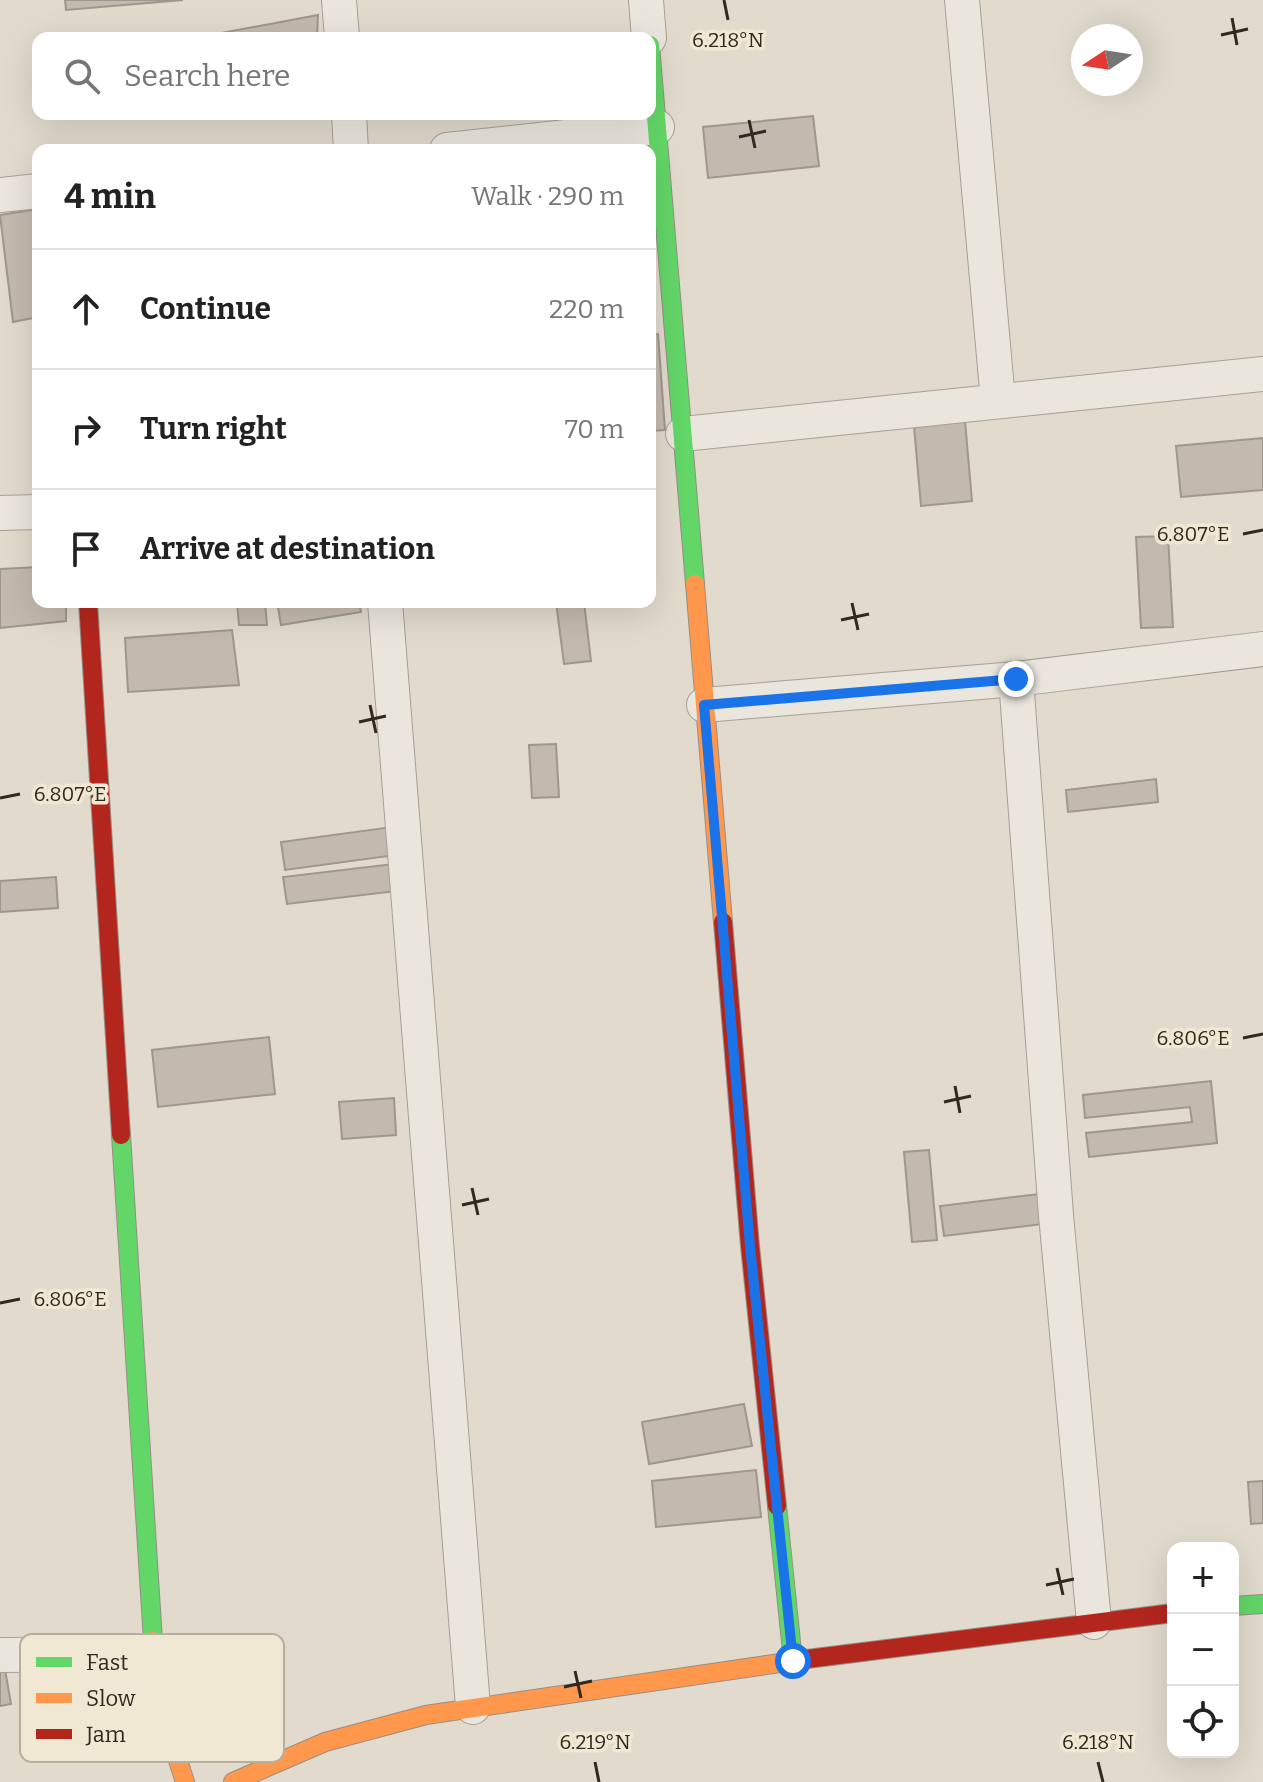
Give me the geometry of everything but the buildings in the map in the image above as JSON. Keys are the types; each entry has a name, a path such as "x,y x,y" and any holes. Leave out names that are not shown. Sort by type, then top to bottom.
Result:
{"street":[{"path":"339,0 342,32"},
{"path":"646,0 649,32"},
{"path":"962,0 998,401"},
{"path":"656,115 750,1246 793,1661"},
{"path":"349,120 351,144"},
{"path":"502,144 657,127"},
{"path":"0,195 32,192"},
{"path":"683,434 1263,374"},
{"path":"0,513 32,512"},
{"path":"88,608 153,1634"},
{"path":"385,608 473,1707"},
{"path":"704,705 1016,679 1263,649"},
{"path":"1016,679 1057,1231 1094,1622"},
{"path":"1239,1606 1263,1604"},
{"path":"284,1757 330,1740 473,1707 793,1661 1167,1614"},
{"path":"0,1655 20,1655"},
{"path":"179,1762 185,1782"},
{"path":"233,1782 269,1762"}],"traffic: fast":[{"path":"656,117 695,584"},
{"path":"121,1135 153,1634"},
{"path":"777,1506 793,1661"},
{"path":"1239,1606 1263,1604"}],"traffic: slow":[{"path":"695,584 723,922"},
{"path":"284,1760 325,1742 426,1715 807,1659"},
{"path":"179,1762 185,1782"},
{"path":"233,1782 279,1762"}],"traffic: jam":[{"path":"88,608 121,1135"},
{"path":"723,922 750,1246 777,1506"},
{"path":"807,1659 1167,1614"}],"route":[{"path":"793,1661 750,1246 704,705 1016,679"}]}
